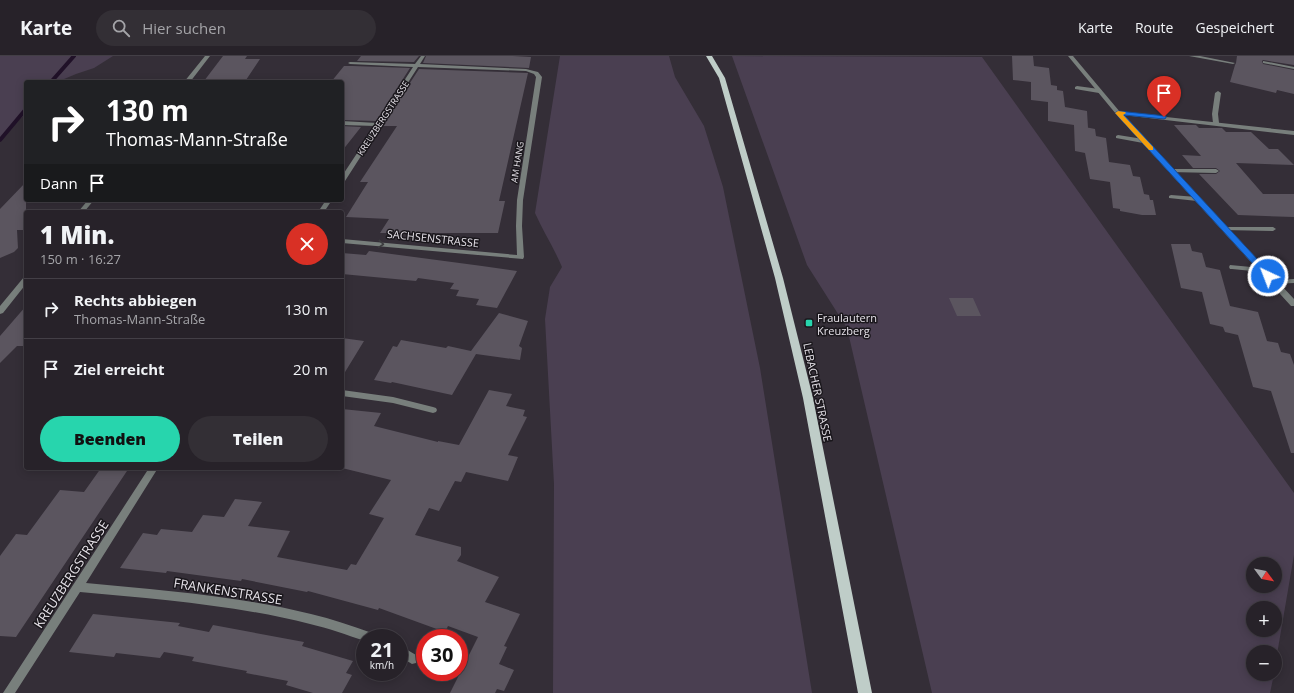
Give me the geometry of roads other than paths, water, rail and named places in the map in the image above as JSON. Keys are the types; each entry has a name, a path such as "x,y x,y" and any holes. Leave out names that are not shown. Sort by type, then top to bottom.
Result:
{"main road":[{"name":"LEBACHER STRASSE","path":"709,56 722,78 779,278 808,398 865,693"}],"street":[{"path":"189,80 208,56"},
{"name":"KREUZBERGSTRASSE","path":"344,178 423,56"},
{"path":"1070,56 1099,92 1143,141 1294,304"},
{"path":"1191,56 1233,63"},
{"path":"1265,62 1294,68"},
{"path":"350,63 417,66"},
{"name":"AM HANG","path":"417,66 526,70 536,73 539,77 520,200 519,226 521,257"},
{"path":"1077,88 1099,92"},
{"path":"1216,123 1215,114 1218,93"},
{"path":"1118,113 1294,133"},
{"path":"344,123 379,125"},
{"path":"1118,137 1143,141"},
{"path":"1171,171 1216,171"},
{"path":"1171,197 1197,199"},
{"path":"83,210 89,202"},
{"path":"1226,230 1273,229"},
{"name":"SACHSENSTRASSE","path":"344,241 521,257"},
{"path":"1232,267 1262,270"},
{"path":"0,311 24,281"},
{"path":"1273,282 1294,281"},
{"path":"344,393 393,400 433,410"},
{"name":"KREUZBERGSTRASSE","path":"9,693 153,470"},
{"name":"FRANKENSTRASSE","path":"78,587 203,600 264,610 304,617 356,633"},
{"path":"408,656 412,659"}],"waterway":[{"path":"53,80 74,56"},
{"path":"0,140 24,111"}],"place":[{"name":"Fraulautern Kreuzberg","path":"809,323"}]}
